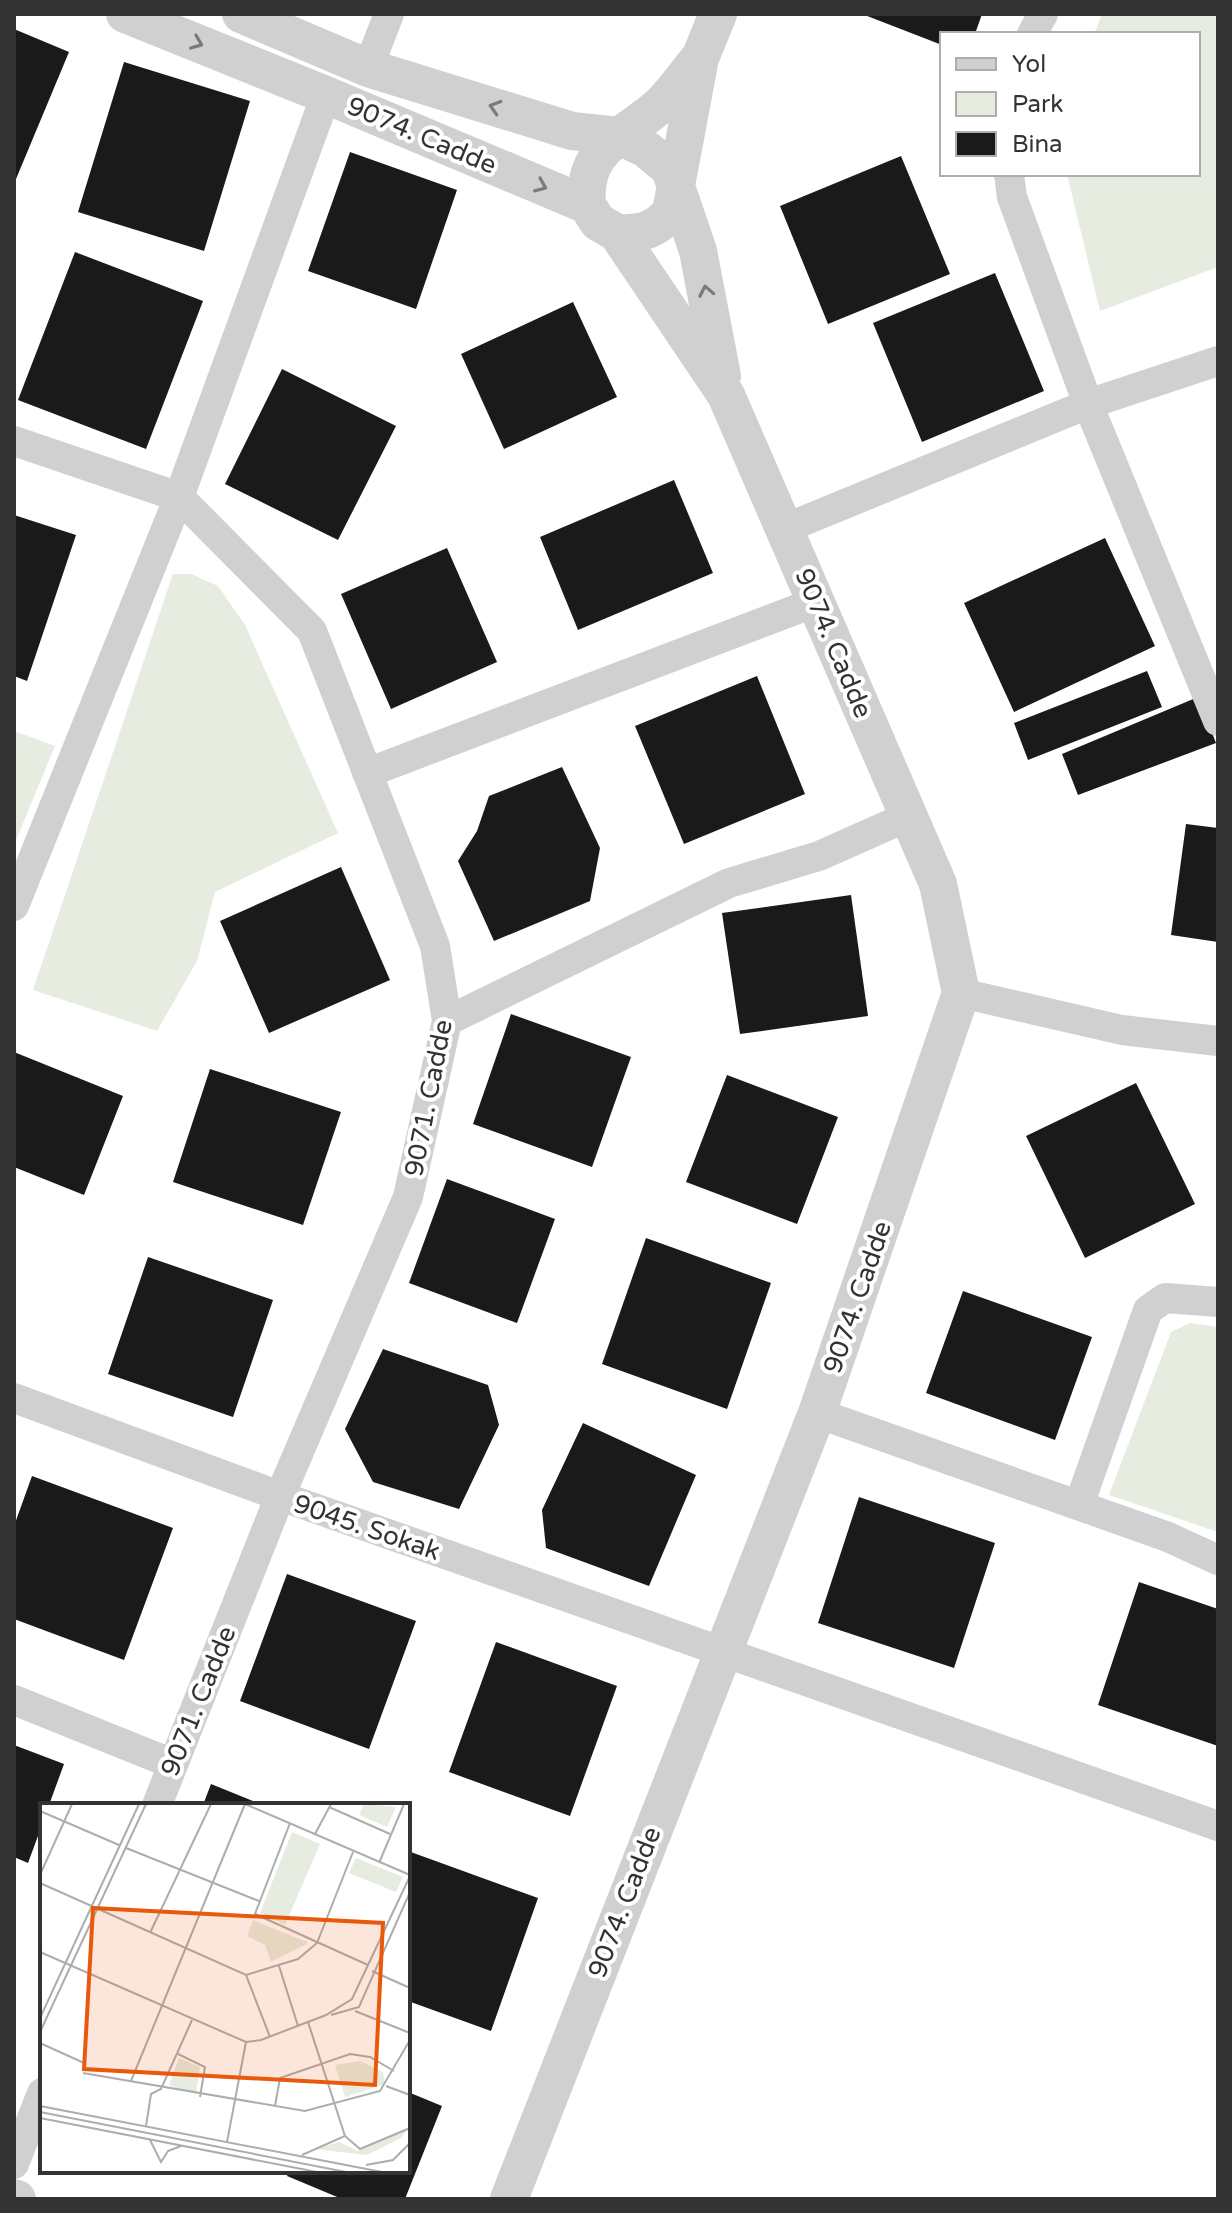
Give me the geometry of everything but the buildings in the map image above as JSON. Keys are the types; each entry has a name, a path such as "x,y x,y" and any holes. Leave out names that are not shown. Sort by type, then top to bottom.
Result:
{"street":[{"name":"9074. Cadde","path":"125,14 587,205 598,222 617,233 726,395 938,884 961,993 817,1413 509,2199"},
{"name":"9074. Cadde","path":"241,14 368,68 572,131 619,136 646,149 670,169 698,251 726,395"},
{"path":"368,68 389,14"},
{"path":"617,233 642,234 661,225 671,212 700,58 718,14"},
{"path":"1033,32 1043,14"},
{"path":"587,205 586,186 591,164 602,150 660,106 700,58"},
{"path":"14,906 179,497 326,95"},
{"path":"1009,176 1012,197 1088,404 1218,721"},
{"path":"784,529 1088,404 1218,361"},
{"name":"9071. Cadde","path":"14,441 179,497 312,631 435,946 447,1021 408,1197 280,1496 158,1803"},
{"path":"367,773 816,602"},
{"path":"447,1021 729,883 819,856 909,816"},
{"path":"961,993 1122,1030 1218,1041"},
{"path":"1079,1505 1148,1310 1165,1298 1218,1302"},
{"name":"9045. Sokak","path":"14,1398 280,1496 1218,1826"},
{"path":"817,1413 1168,1537 1218,1560"},
{"path":"14,1700 173,1764"},
{"path":"14,2164 40,2098"}],"green space":[{"path":"1102,14 1218,14 1218,267 1100,311 1067,176 1200,176 1200,32 1095,32"},
{"path":"173,574 191,574 218,586 245,625 338,833 215,892 197,961 157,1031 33,990"},
{"path":"14,731 55,746 14,845"},
{"path":"1190,1323 1218,1327 1218,1532 1109,1495 1171,1332"}]}
